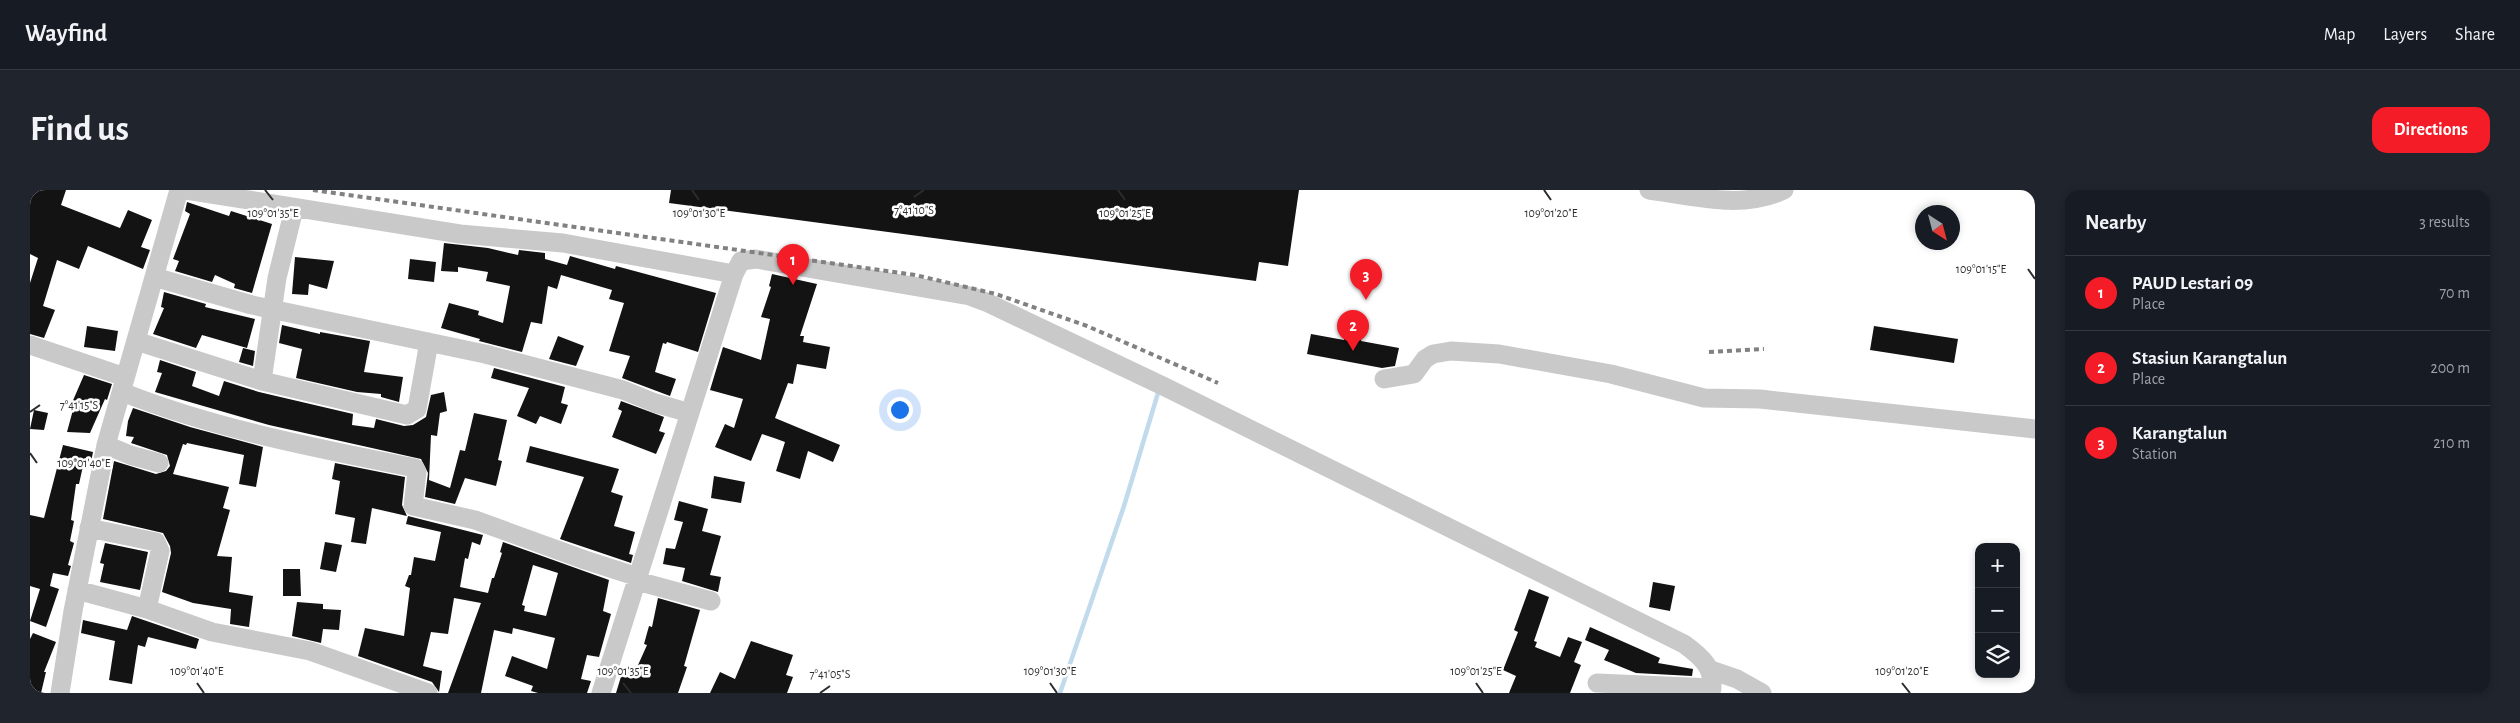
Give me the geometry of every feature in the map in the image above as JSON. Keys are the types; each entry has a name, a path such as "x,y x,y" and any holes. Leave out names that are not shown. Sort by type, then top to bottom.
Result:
{"street":[{"path":"60,693 77,590 106,445 179,190"},
{"path":"186,190 294,209 460,234 563,244 734,274"},
{"path":"1649,190 1733,201 1753,200 1784,190"},
{"path":"262,382 277,278 294,209"},
{"path":"602,693 734,274 741,261 756,259 970,296 986,302 1172,390 1684,644 1697,653 1711,684"},
{"path":"154,277 243,303 429,342 623,390 655,403 690,413"},
{"path":"136,341 262,382 410,415 417,408 429,342"},
{"path":"30,345 191,416 345,454 414,468 417,472 413,506 475,520 638,579 711,600"},
{"path":"1384,379 1414,374 1425,358 1433,354 1451,351 1479,352 1611,374 1704,398 1769,400 2035,429"},
{"path":"106,445 130,455 159,463"},
{"path":"89,528 156,542 160,551 147,609"},
{"path":"77,590 147,609 212,632 310,651 428,693"},
{"path":"1597,683 1711,684 1736,679 1762,693"}],"building":[{"path":"30,190 66,190 61,205 120,228 128,210 152,220 141,247 150,250 143,269 88,246 79,269 57,260 43,306 55,310 44,338 30,334 30,283 38,258 30,254"},
{"path":"671,190 1299,190 1288,266 1259,262 1256,281 669,203"},
{"path":"187,202 229,216 231,211 272,224 252,293 234,288 235,284 215,275 212,282 175,271 179,261 173,259 190,214 185,211"},
{"path":"444,243 488,248 518,255 519,250 545,253 545,259 567,265 570,256 615,269 616,266 716,293 698,352 667,342 666,344 663,343 655,372 676,379 670,396 622,378 630,356 609,351 624,303 609,299 612,290 561,275 557,289 548,286 542,324 531,322 522,352 479,341 480,339 441,328 449,303 479,311 478,315 503,323 510,286 486,281 488,272 458,267 458,272 441,271"},
{"path":"295,257 334,261 327,289 309,284 308,295 292,294"},
{"path":"410,259 436,262 434,282 408,279"},
{"path":"772,274 817,284 800,336 804,336 803,342 830,347 826,369 797,364 793,384 788,383 775,418 840,445 833,462 808,451 800,479 776,471 785,442 762,434 751,461 715,447 725,424 734,428 743,399 710,390 723,347 761,360 770,319 761,317 771,287 769,286"},
{"path":"164,292 206,304 205,307 255,319 247,348 202,335 196,348 153,334 164,308 161,307"},
{"path":"282,325 320,334 320,332 370,341 364,372 403,377 399,402 381,397 381,394 357,392 296,378 302,349 279,343"},
{"path":"1347,325 1363,329 1361,341 1399,348 1395,366 1382,368 1307,354 1311,334 1344,340"},
{"path":"87,326 118,331 115,351 84,347"},
{"path":"1874,326 1958,339 1954,363 1870,350"},
{"path":"558,336 584,346 576,366 549,359"},
{"path":"243,348 255,351 253,366 239,362"},
{"path":"160,360 196,372 192,386 219,396 224,381 259,392 353,414 352,425 374,428 376,419 404,426 413,425 426,417 431,395 444,392 447,411 440,413 437,436 431,435 429,480 450,488 460,450 465,451 474,413 507,420 498,460 502,461 496,486 465,478 455,504 425,497 428,473 421,459 269,425 155,392 162,373 157,372"},
{"path":"494,368 565,387 561,403 568,405 561,424 540,416 536,424 517,416 529,388 491,378"},
{"path":"84,375 112,384 107,400 105,399 90,433 67,432 74,406 71,405"},
{"path":"621,401 664,417 659,431 665,433 656,454 612,437 622,411 618,409"},
{"path":"133,408 190,427 263,447 256,487 239,484 244,455 187,443 186,445 183,444 173,474 229,487 223,508 230,510 217,556 232,557 229,592 253,596 249,627 230,624 231,609 193,603 162,592 171,553 170,546 163,533 103,519 114,461 156,474 166,471 170,466 167,455 131,443 134,437 126,436 128,421"},
{"path":"34,410 48,413 44,430 30,429"},
{"path":"63,445 93,452 90,468 83,466 79,484 76,484 71,520 74,521 70,541 74,543 68,565 71,566 68,576 53,573 50,586 59,589 46,627 30,621 40,589 30,586 30,515 44,518"},
{"path":"530,446 619,469 611,492 623,496 614,526 635,532 629,554 633,555 631,563 560,539 584,477 526,462"},
{"path":"335,463 405,477 402,505 407,516 372,508 366,544 351,542 355,518 335,514 340,481 332,479"},
{"path":"714,476 745,482 741,503 711,498"},
{"path":"679,501 708,509 702,531 721,536 710,575 721,577 718,592 682,581 685,568 663,564 666,548 675,549 683,522 674,520"},
{"path":"408,516 483,535 480,545 472,542 468,559 465,558 460,587 488,593 502,553 500,552 503,542 609,580 603,611 611,614 599,657 587,655 581,679 591,681 587,693 538,693 531,691 533,686 505,676 512,656 547,669 555,638 513,628 512,634 494,630 481,693 448,693 481,603 454,598 448,634 431,632 423,666 442,671 439,692 432,682 358,656 365,628 404,636 410,588 405,586 409,575 411,575 414,557 435,561 441,532 406,524","holes":["533,565 558,573 546,616 524,611 525,606 522,605"]},
{"path":"325,542 342,545 336,572 320,569"},
{"path":"105,543 148,552 140,590 100,582 104,564 100,563"},
{"path":"283,569 300,569 301,596 283,596"},
{"path":"1653,582 1675,586 1670,611 1649,607"},
{"path":"1529,589 1549,597 1534,641 1537,642 1535,647 1560,657 1568,637 1582,642 1574,662 1581,665 1570,693 1509,693 1516,676 1503,670 1518,632 1514,630"},
{"path":"658,598 700,610 684,666 687,667 678,693 616,693 623,670 634,674 647,645 644,644 649,626 652,627"},
{"path":"297,602 323,604 323,609 341,610 339,630 323,629 321,643 292,636"},
{"path":"132,616 199,639 196,649 148,637 145,647 138,645 132,684 109,680 115,641 81,633 83,620 127,630"},
{"path":"1590,627 1660,658 1658,663 1693,669 1692,676 1636,673 1604,660 1609,650 1585,640"},
{"path":"33,633 56,642 44,672 46,672 41,693 30,693 30,639"},
{"path":"751,641 793,655 786,675 793,677 787,693 710,693 720,672 735,679"}],"waterway":[{"path":"1060,693 1124,506 1158,393"}],"railway":[{"path":"313,190 915,275 996,294 1087,326 1218,383"},
{"path":"1709,352 1764,349"}],"place":[{"name":"PAUD Lestari 09","path":"793,285"},
{"name":"Karangtalun","path":"1366,300"},
{"name":"Stasiun Karangtalun","path":"1353,351"}]}
